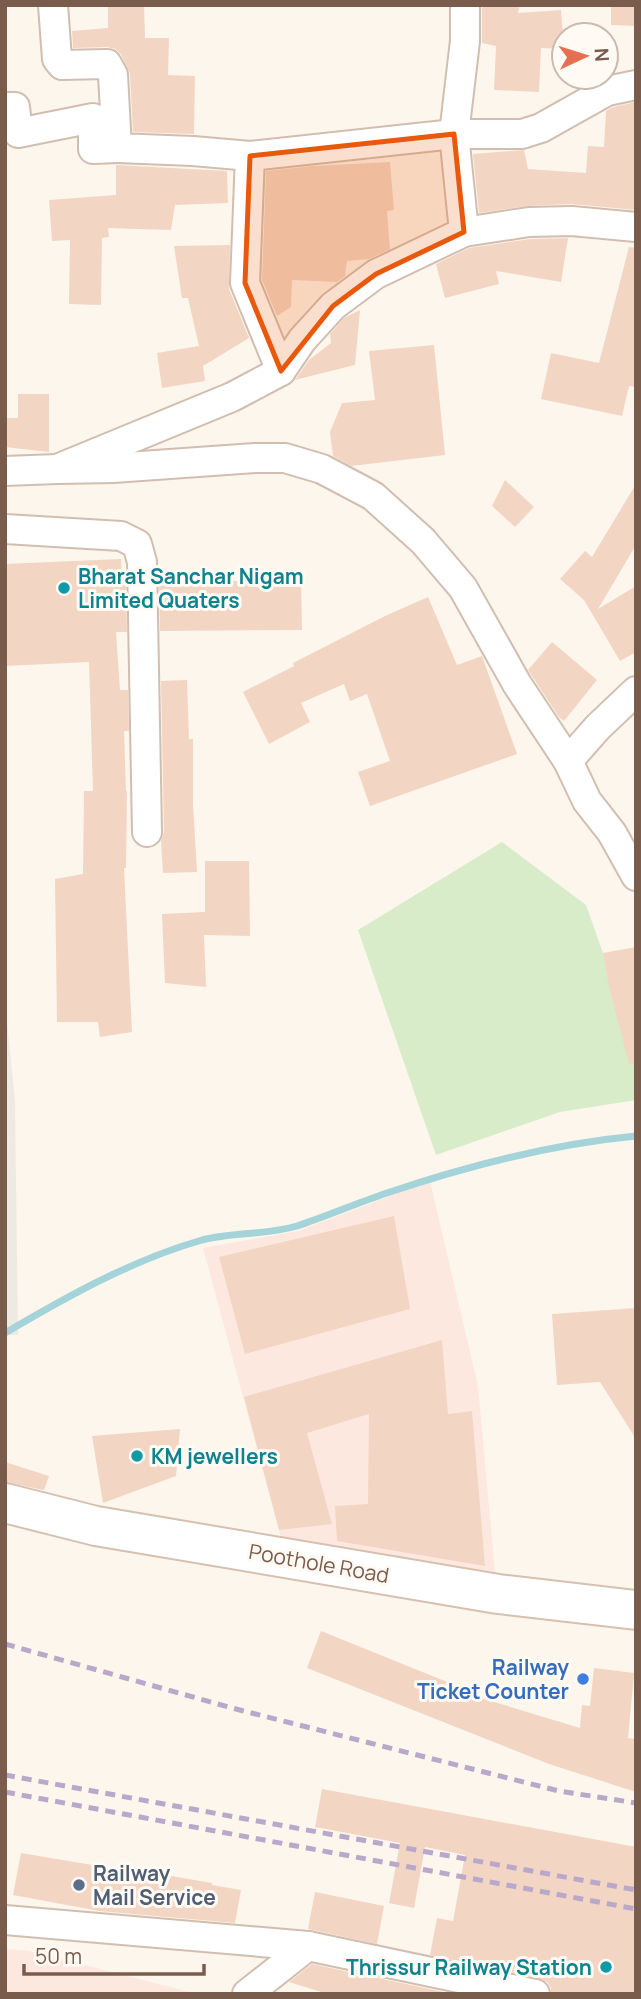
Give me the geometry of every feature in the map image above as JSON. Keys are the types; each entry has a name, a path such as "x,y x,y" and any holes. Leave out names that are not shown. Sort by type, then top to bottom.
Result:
{"street":[{"path":"53,5 57,59 62,65 107,64 113,75 117,148"},
{"path":"464,232 454,134 465,41 465,5"},
{"path":"5,107 15,107 19,133 93,118 93,149 193,151 250,156 454,134 522,134 541,128 607,91 636,85"},
{"path":"250,156 245,283 281,371"},
{"path":"57,469 232,397 281,371 302,340 333,306 376,274 464,232 530,222 572,221 636,227"},
{"path":"5,471 285,458 322,469 373,496 423,541 463,589 517,684 568,761 587,801 624,830 636,876"},
{"path":"5,529 121,536 137,544 142,562 147,832"},
{"path":"568,761 598,727 636,691"},
{"name":"Poothole Road","path":"5,1503 96,1526 498,1594 636,1610"},
{"path":"5,1920 308,1946 535,1994"},
{"path":"247,1994 308,1946"}],"highlighted area":[{"path":"454,134 464,232 376,274 333,306 281,371 245,283 250,156"}],"shaded area":[{"path":"5,1002 15,1101 18,1335 5,1335"},
{"path":"430,1181 478,1386 495,1572 281,1538 203,1248 298,1231"},
{"path":"5,1949 31,1951 197,1994 5,1994"}],"green space":[{"path":"502,842 586,905 636,1032 636,1100 560,1112 436,1155 358,930"}],"building":[{"path":"108,5 144,5 145,38 169,38 168,75 195,76 194,134 133,132 130,74 121,54 107,47 73,48 72,31 108,28"},
{"path":"482,5 520,5 518,13 561,10 562,21 550,21 550,48 541,48 539,92 494,90 496,46 482,43"},
{"path":"611,5 636,5 636,26 620,25 620,21 611,21"},
{"path":"636,102 636,210 572,204 527,206 479,213 473,154 524,150 528,169 586,173 588,146 604,147 606,111"},
{"path":"390,162 394,210 387,211 390,249 369,259 347,261 345,276 337,282 292,280 291,307 277,316 262,280 266,171"},
{"path":"116,165 227,171 228,203 175,205 171,230 108,228 109,237 102,238 101,305 69,304 70,240 52,241 49,200 116,195"},
{"path":"568,238 561,282 496,271 499,284 445,298 436,264 469,248 530,239"},
{"path":"230,245 229,289 249,338 203,366 205,381 162,388 157,353 199,346 188,298 182,298 174,246"},
{"path":"629,247 636,248 636,387 629,386 622,416 541,399 551,353 599,363"},
{"path":"360,310 355,365 295,380 309,360 331,343 330,334 344,318"},
{"path":"434,345 445,455 351,466 333,456 330,432 342,403 375,400 369,351"},
{"path":"18,394 49,394 49,452 5,447 5,418 18,418"},
{"path":"505,480 534,507 515,527 492,506"},
{"path":"636,484 636,545 598,609 636,586 636,652 620,661 584,600 560,579 585,551 592,557"},
{"path":"121,559 122,582 126,582 127,632 116,632 120,690 128,690 129,731 124,731 127,791 124,868 132,1032 100,1037 98,1022 57,1022 55,879 83,874 84,791 93,791 89,662 5,666 5,564"},
{"path":"301,580 302,630 160,631 159,582"},
{"path":"428,597 457,665 482,656 517,754 370,806 358,772 390,761 367,694 350,701 344,684 301,703 310,722 269,744 243,692 294,666 293,663"},
{"path":"552,642 597,680 564,721 528,670"},
{"path":"187,680 189,739 193,739 197,872 163,873 161,681"},
{"path":"205,861 249,861 250,936 204,935 206,987 165,983 162,914 205,912"},
{"path":"636,947 636,1063 629,1064 603,953"},
{"path":"394,1216 410,1309 245,1354 219,1257"},
{"path":"636,1308 636,1439 600,1382 557,1385 552,1314"},
{"path":"442,1340 448,1414 472,1411 485,1566 337,1541 335,1506 368,1504 369,1414 307,1433 332,1524 279,1530 244,1397"},
{"name":"KM jewellers","path":"180,1429 176,1476 103,1503 92,1436"},
{"path":"5,1462 49,1476 44,1490 5,1482"},
{"path":"321,1631 462,1688 461,1692 580,1728 582,1705 590,1706 594,1668 634,1673 628,1738 636,1739 636,1792 549,1764 307,1668"},
{"path":"322,1789 636,1847 636,1994 551,1994 547,1982 538,1978 430,1955 437,1918 453,1921 465,1855 425,1847 414,1908 389,1903 400,1843 315,1827"},
{"path":"21,1853 134,1873 171,1876 241,1890 235,1923 99,1911 13,1895"},
{"path":"315,1892 384,1906 377,1944 308,1929"},
{"path":"312,1964 453,1994 328,1994 289,1982"}],"waterway":[{"path":"5,1333 126,1268 176,1248 202,1240 297,1226 417,1183 510,1157 572,1144 636,1136"}],"railway":[{"path":"5,1644 232,1708 559,1791 636,1803"},
{"path":"5,1775 636,1890"},
{"path":"5,1792 636,1909"}],"place":[{"name":"Bharat Sanchar Nigam Limited Quaters","path":"64,588"},
{"name":"KM jewellers","path":"137,1456"},
{"name":"Railway Ticket Counter","path":"583,1679"},
{"name":"Railway Mail Service","path":"79,1885"},
{"name":"Thrissur Railway Station","path":"606,1967"}]}
